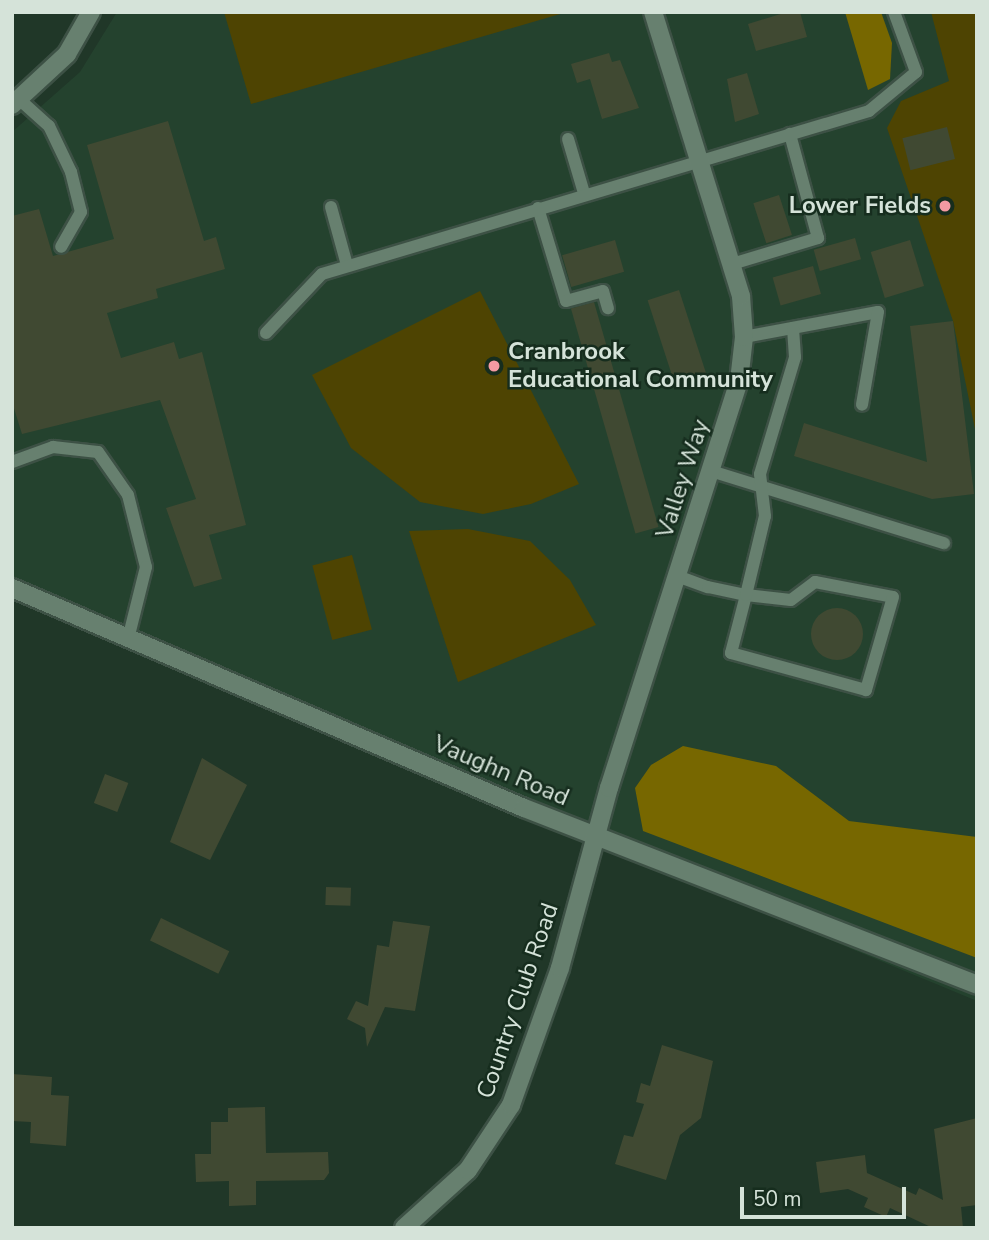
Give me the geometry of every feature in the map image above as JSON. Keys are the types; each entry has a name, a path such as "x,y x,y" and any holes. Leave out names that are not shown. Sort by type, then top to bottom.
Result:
{"street":[{"path":"16,103 67,54 91,12"},
{"name":"Valley Way","path":"595,837 739,381 744,337 732,264 653,12"},
{"name":"Vaughn Road","path":"12,588 595,837 977,985"},
{"name":"Country Club Road","path":"404,1228 468,1170 511,1105 560,968 595,837"}],"lane":[{"path":"266,333 322,274 584,193 869,111 916,72 894,12"},
{"path":"16,103 49,126 71,172 81,212 61,247"},
{"path":"732,264 818,238 790,134"},
{"path":"568,139 584,193"},
{"path":"331,207 347,265"},
{"path":"538,208 566,301 603,290 608,308"},
{"path":"744,337 878,312 862,405"},
{"path":"677,576 746,595 791,600 815,582 893,597 866,690 731,653 746,595 765,516 760,474 795,357 793,328"},
{"path":"12,462 53,447 98,452 128,495 146,567 128,639"},
{"path":"711,471 762,489 790,492 944,543"}],"shaded area":[{"name":"Cranbrook Educational Community","path":"117,12 977,12 977,1001 12,600 12,132 80,72"},
{"path":"224,12 567,12 251,104"},
{"path":"845,12 881,12 892,43 890,79 868,90"},
{"name":"Lower Fields","path":"931,12 977,12 977,439 953,321 887,128 901,101 949,81"},
{"path":"480,291 579,484 531,504 483,514 420,502 351,448 312,375"},
{"path":"468,529 530,541 570,580 596,625 458,682 409,531"},
{"path":"352,555 372,629 332,640 312,566"},
{"path":"683,746 776,766 849,821 977,837 977,958 643,831 635,788 651,765"}],"building":[{"path":"787,12 800,12 807,37 756,51 748,24"},
{"path":"609,53 612,62 620,60 639,108 602,119 590,79 577,83 571,64"},
{"path":"747,73 759,114 735,122 727,79"},
{"path":"168,121 204,241 216,237 225,269 156,289 158,298 107,313 121,358 174,342 179,359 202,352 246,525 209,535 222,579 194,587 166,508 196,499 160,400 22,434 12,402 12,216 39,209 53,256 114,239 87,145"},
{"path":"947,127 955,159 910,170 902,138"},
{"path":"779,195 792,235 766,243 753,203"},
{"path":"855,238 861,259 820,271 814,250"},
{"path":"615,240 624,272 571,287 562,255"},
{"path":"910,240 924,286 885,298 871,252"},
{"path":"813,266 821,294 781,305 773,278"},
{"path":"679,290 707,377 676,387 648,300"},
{"path":"594,302 658,527 635,534 571,309"},
{"path":"953,321 974,494 932,499 794,456 804,423 927,462 910,326"},
{"path":"837,608 847,610 855,616 861,624 861,644 855,652 847,658 837,660 827,658 819,652 813,644 811,634 813,624 819,616 827,610"},
{"path":"202,758 247,785 210,860 170,842"},
{"path":"105,774 128,783 117,812 94,803"},
{"path":"326,887 351,888 350,906 325,905"},
{"path":"161,918 229,951 218,974 150,940"},
{"path":"393,921 430,926 415,1011 385,1007 367,1047 365,1028 347,1019 356,1001 368,1006 377,945 389,947"},
{"path":"662,1045 713,1061 701,1118 680,1135 666,1180 615,1164 624,1135 633,1137 644,1104 636,1102 641,1083 650,1086"},
{"path":"12,1074 52,1077 51,1095 69,1096 66,1146 30,1143 31,1122 12,1121"},
{"path":"265,1107 266,1153 328,1152 329,1173 324,1180 256,1181 256,1205 229,1206 229,1181 196,1182 195,1154 211,1154 211,1122 228,1122 228,1108"},
{"path":"977,1118 977,1205 961,1207 963,1228 933,1228 890,1208 886,1217 864,1207 868,1198 848,1189 820,1193 816,1162 865,1155 867,1173 916,1195 919,1188 943,1200 934,1129"}],"place":[{"name":"Lower Fields","path":"945,206"},
{"name":"Cranbrook Educational Community","path":"494,366"}]}
